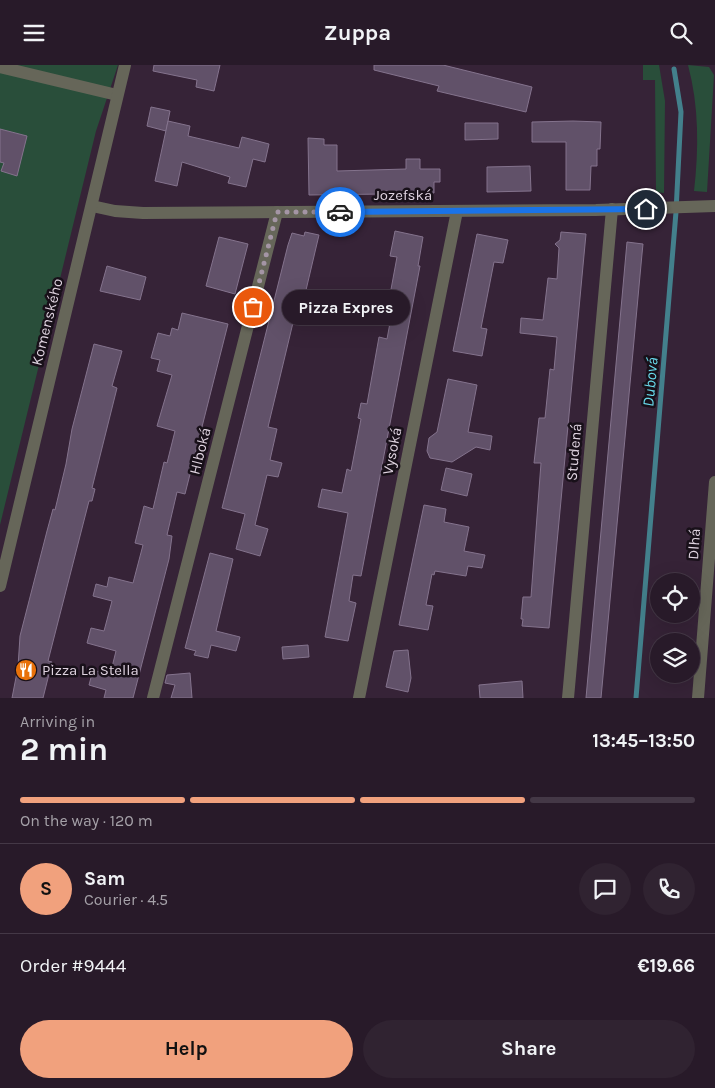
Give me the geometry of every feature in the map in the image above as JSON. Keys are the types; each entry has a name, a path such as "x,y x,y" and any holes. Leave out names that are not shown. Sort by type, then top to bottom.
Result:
{"street":[{"name":"Komenského","path":"0,586 125,65"},
{"path":"0,67 117,95"},
{"name":"Jozefská","path":"92,206 114,211 143,213 457,211 715,206"},
{"name":"Studená","path":"568,698 612,209"},
{"name":"Vysoká","path":"359,698 457,211"},
{"name":"Hlboká","path":"153,698 277,212"},
{"name":"Dlhá","path":"698,698 715,482"}],"green space":[{"path":"0,65 118,65 96,131 0,525"},
{"path":"643,65 659,65 665,101 664,193 656,192 655,80 643,80"},
{"path":"688,65 709,67 714,75 707,192 694,191 697,128 692,80"}],"building":[{"path":"154,65 220,65 214,91 196,87 197,80 153,71"},
{"path":"374,65 443,65 532,87 526,112 437,91 439,86 374,70"},
{"path":"151,107 170,111 166,131 147,126"},
{"path":"168,121 190,126 188,136 239,148 242,137 269,144 265,162 253,159 246,187 228,183 230,177 182,162 177,186 155,181"},
{"path":"532,122 601,122 600,149 597,149 597,166 591,166 590,190 566,190 566,142 532,142"},
{"path":"465,123 498,123 498,139 465,140"},
{"path":"0,129 27,136 17,176 1,171 4,163 0,162"},
{"path":"308,138 324,139 324,145 337,145 337,171 406,169 406,159 420,159 420,169 440,169 440,182 434,182 434,193 385,191 385,194 309,195"},
{"path":"530,166 531,191 487,192 487,167"},
{"path":"395,231 423,237 418,266 420,266 361,576 353,575 349,601 356,603 348,641 325,637 348,513 318,507 322,489 342,493 347,469 351,471 361,419 358,418 361,403 367,404 379,337 387,339 392,312 387,311 397,257 390,256"},
{"path":"305,232 319,235 302,307 297,306 268,427 277,429 270,460 282,463 278,477 267,475 255,525 268,529 260,556 236,549 245,514 222,508 288,245 292,233 304,236"},
{"path":"561,232 586,234 549,628 522,626 523,619 521,619 523,597 531,597 541,463 534,463 539,418 545,418 550,369 554,370 557,337 520,333 521,318 543,320 548,278 557,279 559,248 555,244 560,240"},
{"path":"477,234 508,240 503,263 494,262 481,328 487,329 482,356 453,351"},
{"path":"219,237 248,244 235,294 206,286"},
{"path":"627,242 643,244 601,698 586,698"},
{"path":"107,266 146,277 140,300 100,291"},
{"path":"182,313 228,324 185,494 177,492 167,535 172,536 169,559 133,698 104,698 106,690 89,685 93,670 110,675 116,651 87,643 91,628 104,631 112,601 93,596 96,584 107,587 109,577 133,583 143,545 135,543 144,506 153,509 164,462 167,463 175,431 157,426 172,375 157,371 160,360 151,358 158,333 170,336 172,328 178,330"},
{"path":"94,344 122,351 112,386 117,388 92,488 95,489 92,501 89,501 48,661 52,662 43,698 12,698 18,667 20,636 53,509 55,510 72,429"},
{"path":"448,379 477,385 468,432 492,436 490,450 476,447 452,462 430,458 427,451 429,438 437,432"},
{"path":"446,468 472,474 467,496 441,490"},
{"path":"424,505 446,509 444,522 469,527 464,551 485,555 482,568 468,566 466,576 435,571 434,575 432,574 426,605 433,606 428,630 399,625"},
{"path":"210,553 233,559 216,631 240,637 236,651 211,645 208,658 194,655 196,651 185,648"},
{"path":"308,645 309,657 283,659 282,647"},
{"path":"408,650 411,678 408,692 386,687 394,651"},
{"path":"190,673 192,698 171,698 175,685 165,683 167,675"},
{"path":"522,681 523,698 480,698 479,685"}],"waterway":[{"name":"Dubová","path":"636,698 676,212 681,112 674,69"}],"way so far":[{"path":"253,307 277,212 340,212"}],"place":[{"name":"Pizza Expres","path":"253,307"},
{"name":"Pizza La Stella","path":"26,670"}],"route":[{"path":"340,212 646,209"}]}
